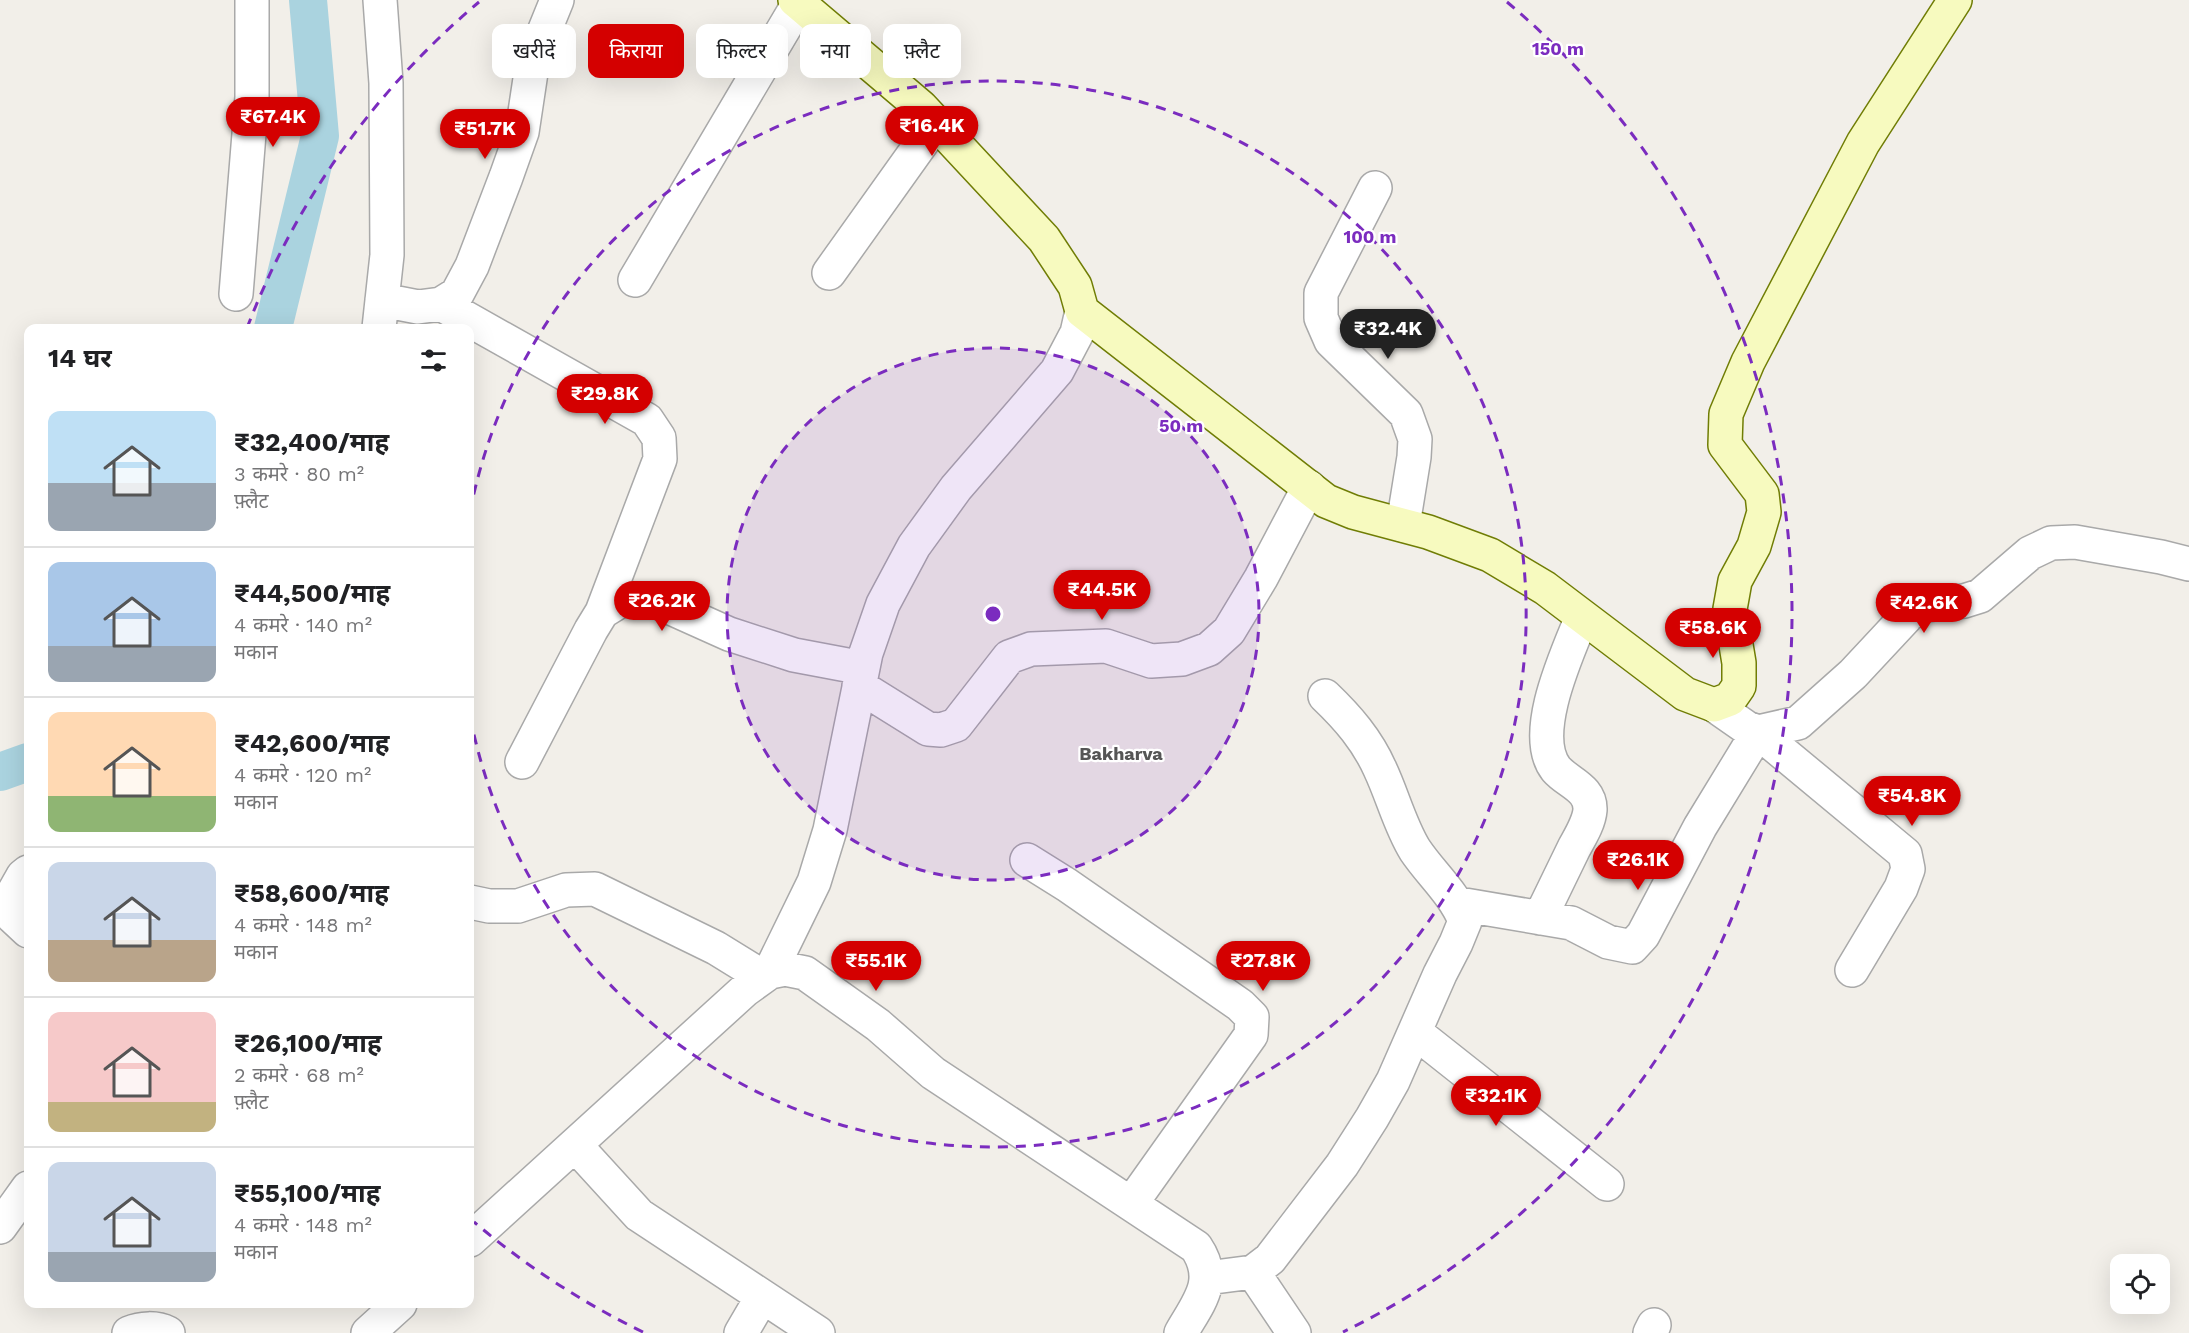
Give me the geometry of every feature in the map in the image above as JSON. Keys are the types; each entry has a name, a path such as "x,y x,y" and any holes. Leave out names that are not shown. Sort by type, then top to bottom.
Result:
{"street":[{"path":"236,294 252,97 252,0"},
{"path":"380,0 386,106 387,255 380,314 441,304 457,294 472,266 522,132 533,59 556,0"},
{"path":"1714,705 1730,699 1739,686 1739,663 1730,609 1735,581 1754,546 1764,512 1762,494 1725,445 1726,414 1748,362 1863,143 1955,0"},
{"path":"635,280 807,4 921,107 1044,239 1075,286 1082,311 1077,333 1057,371 956,488 914,546 883,604 866,653 830,830 814,882 767,974"},
{"path":"830,273 936,123"},
{"path":"1375,188 1321,292 1321,318 1331,341 1406,414 1415,439 1403,525"},
{"path":"441,304 647,420 659,438 660,459 602,612 522,762"},
{"path":"1082,311 1326,501 1353,512 1428,532 1490,555 1545,588 1685,694 1714,705 1747,728 1758,732 1905,854 1908,869 1900,888 1852,970"},
{"path":"602,612 623,599 651,599 729,634 861,677 928,729 941,730 956,725 1009,657 1031,649 1106,646 1151,661 1182,659 1209,649 1229,631 1309,487"},
{"path":"1459,904 1571,923 1608,942 1632,947 1643,935 1700,827 1758,732 1798,723 1853,674 1909,614 1924,604 1964,601 1980,596 2030,553 2051,543 2075,542 2189,564"},
{"path":"1540,918 1584,829 1590,812 1583,790 1556,769 1550,755 1548,739 1549,708 1555,683 1582,617"},
{"path":"1207,1278 1252,1272 1270,1259 1341,1165 1393,1081 1465,921 1459,904 1414,848 1379,767 1364,739 1346,716 1325,696"},
{"path":"1027,860 1231,998 1252,1017 1251,1035 1131,1204"},
{"path":"14,927 11,897 24,875"},
{"path":"474,903 489,906 518,906 566,890 595,889 767,974"},
{"path":"474,1236 745,990 767,974 785,969 805,974 878,1025 933,1074 1196,1247 1203,1258 1207,1278 1206,1291 1181,1333"},
{"path":"1415,1032 1607,1184"},
{"path":"575,1145 639,1215 818,1333"},
{"path":"0,1227 24,1194"},
{"path":"1252,1272 1294,1333"},
{"path":"741,1333 762,1297"},
{"path":"368,1333 396,1308"},
{"path":"129,1333 137,1330 161,1329 168,1333"}],"waterway":[{"path":"274,324 320,136 308,0"},
{"path":"0,772 24,763"}],"district":[{"name":"Bakharva","path":"1121,753"}]}
